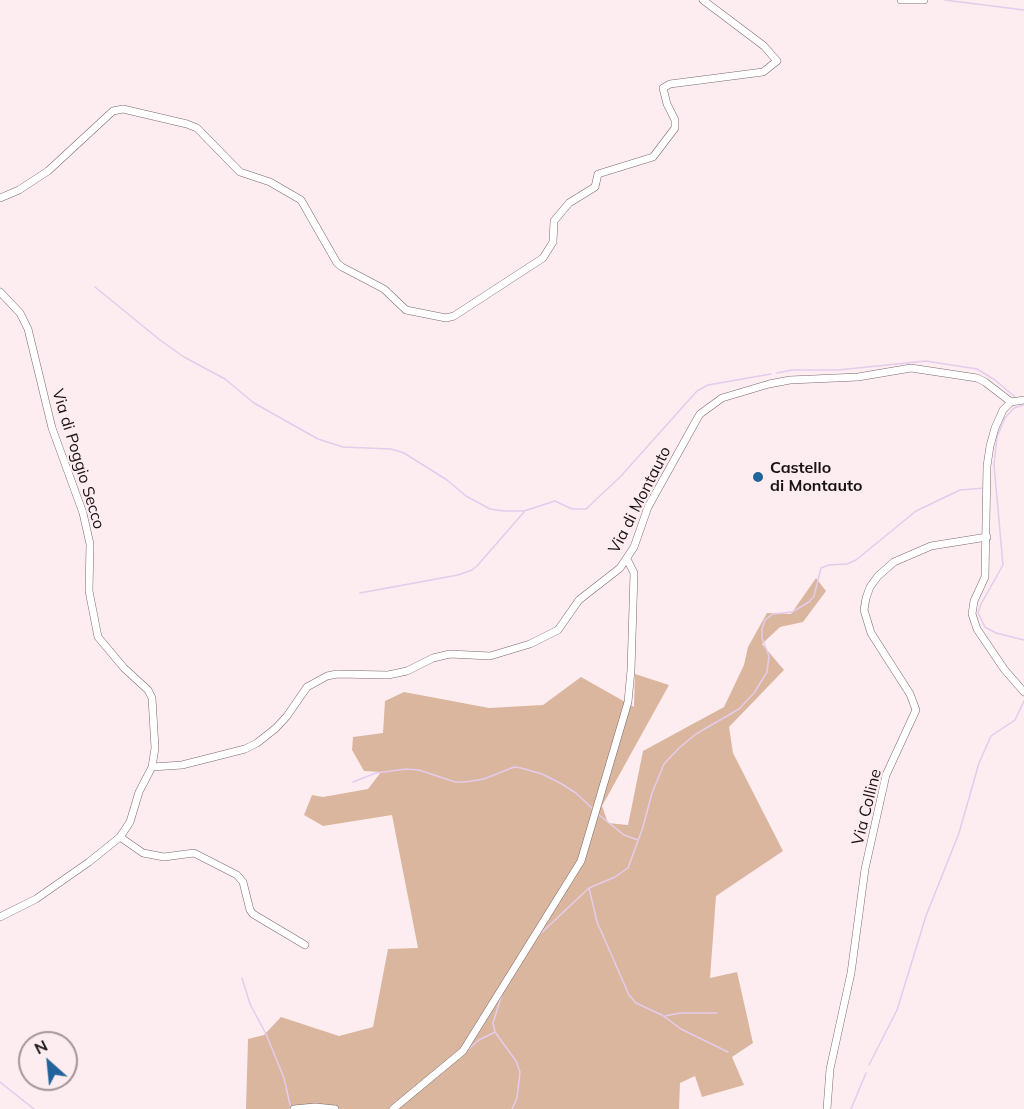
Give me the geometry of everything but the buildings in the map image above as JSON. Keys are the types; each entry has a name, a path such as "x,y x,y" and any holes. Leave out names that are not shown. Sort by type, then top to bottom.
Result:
{"street":[{"path":"0,198 19,190 48,171 113,111 123,109 187,124 196,128 240,172 270,182 301,200 337,263 342,267 384,289 405,310 447,318 454,316 543,258 554,242 554,221 569,203 596,187 598,174 653,158 675,128 675,120 667,104 663,88 670,84 763,72 777,61 764,46 703,0"},
{"path":"901,0 924,0"},
{"name":"Via di Poggio Secco","path":"0,292 20,313 28,329 52,428 84,513 90,544 89,591 98,637 124,668 148,690 152,698 155,748 152,767"},
{"name":"Via di Montauto","path":"152,767 182,765 245,749 276,728 308,687 327,676 398,673 433,658 450,654 490,656 530,644 558,630 579,600 620,568 634,547 648,507 700,414 722,398 776,382 866,376 910,369 977,378 1011,402"},
{"path":"1024,400 1011,402 999,419 990,446 987,466 985,577 974,601 972,614 977,629 1004,669 1024,692"},
{"name":"Via Colline","path":"826,1109 830,1069 851,973 865,869 886,775 916,710 910,694 871,633 864,610 866,598 878,576 894,562 931,546 987,537"},
{"path":"393,1109 463,1051 581,861 628,702 634,573 627,559"},
{"path":"0,917 36,899 120,837 130,822 139,792 152,767"},
{"path":"120,837 143,853 165,857 194,853 237,875 243,882 253,914 305,945"},
{"path":"294,1109 315,1107 335,1109"}],"shaded area":[{"path":"816,578 826,591 803,622 780,627 762,644 784,670 729,727 733,753 783,851 716,896 710,978 737,972 753,1043 732,1057 744,1085 702,1097 695,1076 680,1083 679,1109 246,1109 248,1039 264,1035 281,1017 339,1036 373,1027 388,949 418,948 392,815 323,826 304,815 312,795 323,797 368,789 381,772 364,771 352,750 353,737 383,733 385,701 404,692 489,708 543,705 581,677 634,707 635,674 669,685 602,806 608,823 628,825 643,751 724,707 744,665 748,647 767,613 791,614"}],"waterway":[{"path":"945,0 1024,10"},
{"path":"95,287 184,357 225,379 254,403 318,439 343,447 391,449 404,453 447,480 466,496 490,509 504,511 524,511 555,501 572,509 586,509 621,476 697,391 708,385 771,374"},
{"path":"777,373 792,370 838,370 926,361 977,369 995,380 1015,397"},
{"path":"1024,405 1014,408 1005,418 997,437 994,465 1003,565 978,613 985,627 996,633 1024,640"},
{"path":"539,935 589,888 615,877 628,868 652,793 664,764 696,734 739,709 754,693 767,672 769,656 762,638 765,620 773,614 792,612 809,602 814,596 821,568 847,564 856,560 916,511 960,490 985,488"},
{"path":"360,593 458,575 472,570 524,512"},
{"path":"869,1065 897,1010 926,916 959,833 979,763 991,736 1015,720 1024,701"},
{"path":"353,782 376,773 406,769 419,770 455,782 465,782 484,779 514,767 542,774 560,783 576,793 594,810"},
{"path":"598,814 624,835 638,840"},
{"path":"589,888 597,922 629,995 636,1003 662,1015 681,1029 728,1052"},
{"path":"242,978 250,1004 266,1034 284,1078 291,1109"},
{"path":"502,994 493,1023 495,1032 516,1061 520,1072 517,1098 512,1109"},
{"path":"665,1016 680,1013 717,1013"},
{"path":"437,1077 479,1040 495,1032"},
{"path":"851,1109 866,1073"},
{"path":"0,1082 34,1109"}],"place":[{"name":"Castello di Montauto","path":"758,477"}]}
